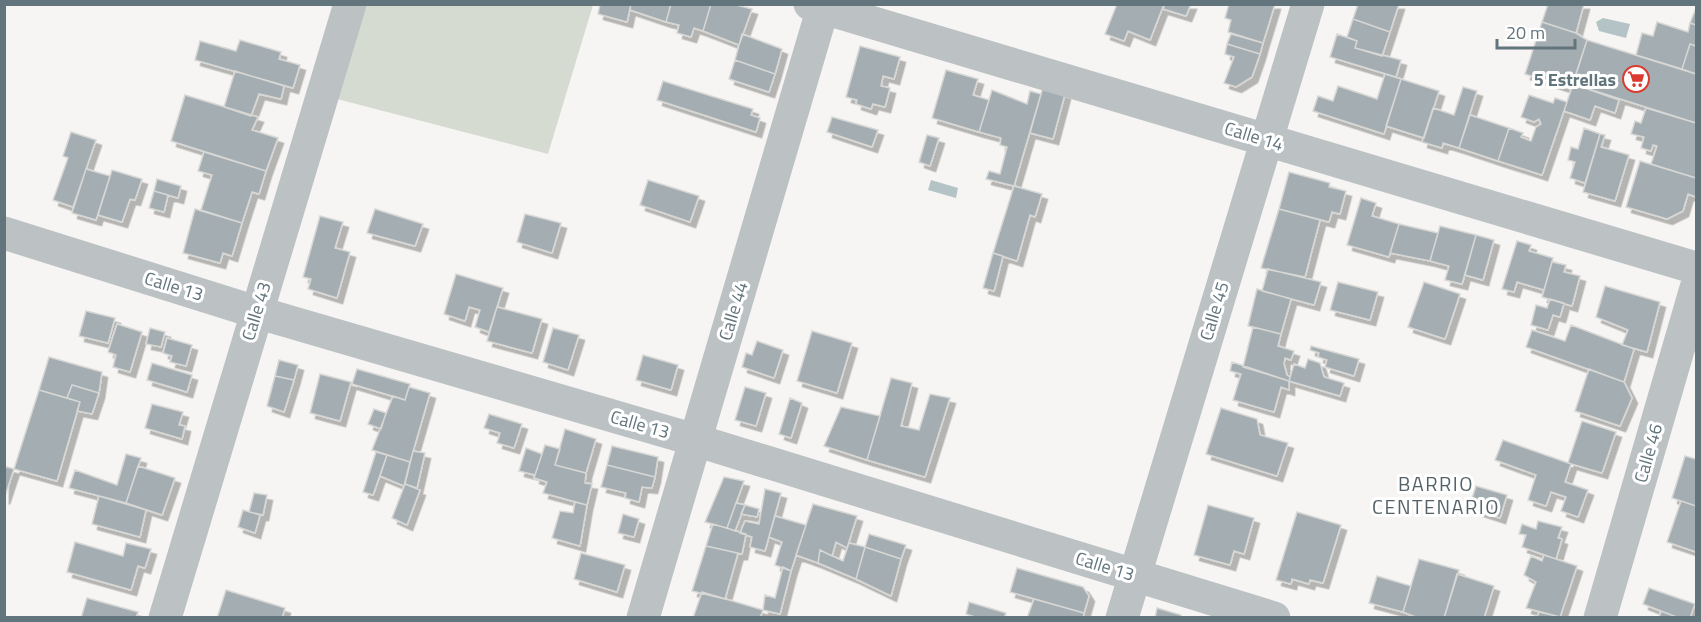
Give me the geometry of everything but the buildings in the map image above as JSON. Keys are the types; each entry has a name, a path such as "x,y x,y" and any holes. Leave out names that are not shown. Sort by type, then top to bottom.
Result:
{"street":[{"name":"Calle 43","path":"165,618 350,4"},
{"name":"Calle 45","path":"1122,618 1308,4"},
{"name":"Calle 14","path":"819,6 1696,268"},
{"name":"Calle 44","path":"643,618 819,6"},
{"name":"Calle 13","path":"4,233 256,312 695,440 1274,618"},
{"name":"Calle 46","path":"1600,618 1696,288"}],"shaded area":[{"path":"365,5 593,5 548,154 337,99"},
{"path":"1603,18 1630,24 1626,38 1599,31 1596,22"},
{"path":"931,180 958,188 956,198 928,190"}],"place":[{"name":"5 Estrellas","path":"1636,79"}],"district":[{"name":"BARRIO CENTENARIO","path":"1436,494"}]}
